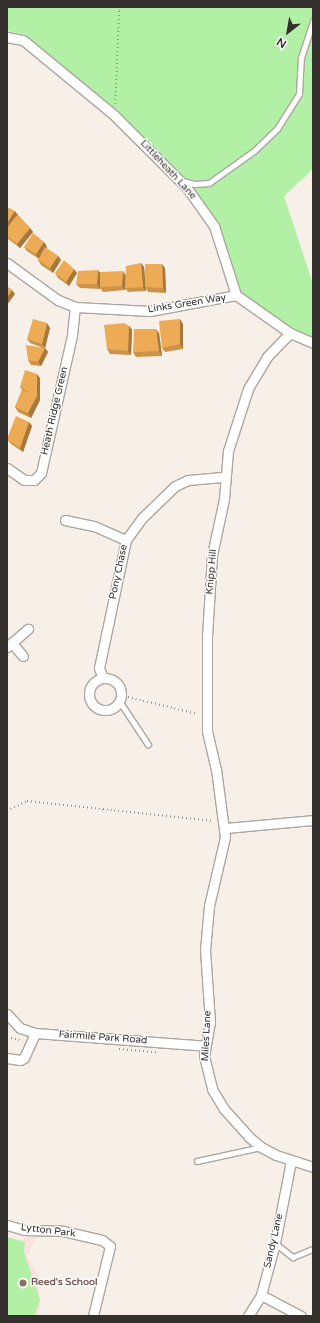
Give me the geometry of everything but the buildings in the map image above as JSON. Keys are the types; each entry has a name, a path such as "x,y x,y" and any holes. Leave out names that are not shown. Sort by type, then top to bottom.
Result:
{"street":[{"name":"Littleheath Lane","path":"7,37 24,40 114,115 181,181 214,226 236,295"},
{"name":"Links Green Way","path":"7,263 58,300 76,308 150,311 236,295"},
{"path":"236,295 290,333 313,342"},
{"name":"Heath Ridge Green","path":"7,468 24,480 34,480 41,474 72,335 76,308"},
{"name":"Knipp Hill","path":"224,825 207,730 206,698 212,555 224,499 228,451 248,389 267,357 290,333"},
{"name":"Pony Chase","path":"103,678 99,668 126,540 141,519 175,486 188,480 225,477"},
{"path":"65,520 94,526 126,540"},
{"path":"23,656 9,645 28,629"},
{"path":"103,678 116,683 120,698 113,708 105,710 91,702 90,688 103,678"},
{"path":"224,825 313,820"},
{"name":"Miles Lane","path":"224,825 209,906 205,950 210,1022 205,1063 212,1089 224,1109 261,1147 291,1161 313,1167"},
{"name":"Fairmile Park Road","path":"7,1014 20,1028 35,1033 206,1046"},
{"path":"7,1058 20,1060 24,1058 35,1033"},
{"name":"Sandy Lane","path":"248,1316 261,1295 275,1243 291,1161"},
{"name":"Lytton Park","path":"7,1225 24,1230 63,1231 102,1240 110,1246 93,1316"},
{"path":"261,1295 301,1316"}],"lane":[{"path":"181,181 195,184 209,183 254,151 277,129 299,94 301,58 313,21"},
{"path":"120,698 148,744"},
{"path":"197,1161 261,1147"},
{"path":"275,1243 293,1257 313,1250"}],"path":[{"path":"110,7 122,7"},
{"path":"114,115 119,10 122,7"},
{"path":"120,698 198,713 200,720"},
{"path":"7,812 27,801 224,825"}],"shaded area":[{"name":"Reed's School","path":"25,1236 36,1237 27,1256 38,1274 40,1305 38,1316 7,1316 7,1237 23,1241"}],"green space":[{"path":"7,7 313,7 313,169 284,196 313,284 313,339 293,330 239,293 217,224 114,115 26,35 7,31"},
{"name":"Reed's School","path":"7,1237 25,1242 24,1252 40,1300 34,1316 7,1316"}],"place":[{"name":"Reed's School","path":"23,1283"}]}
